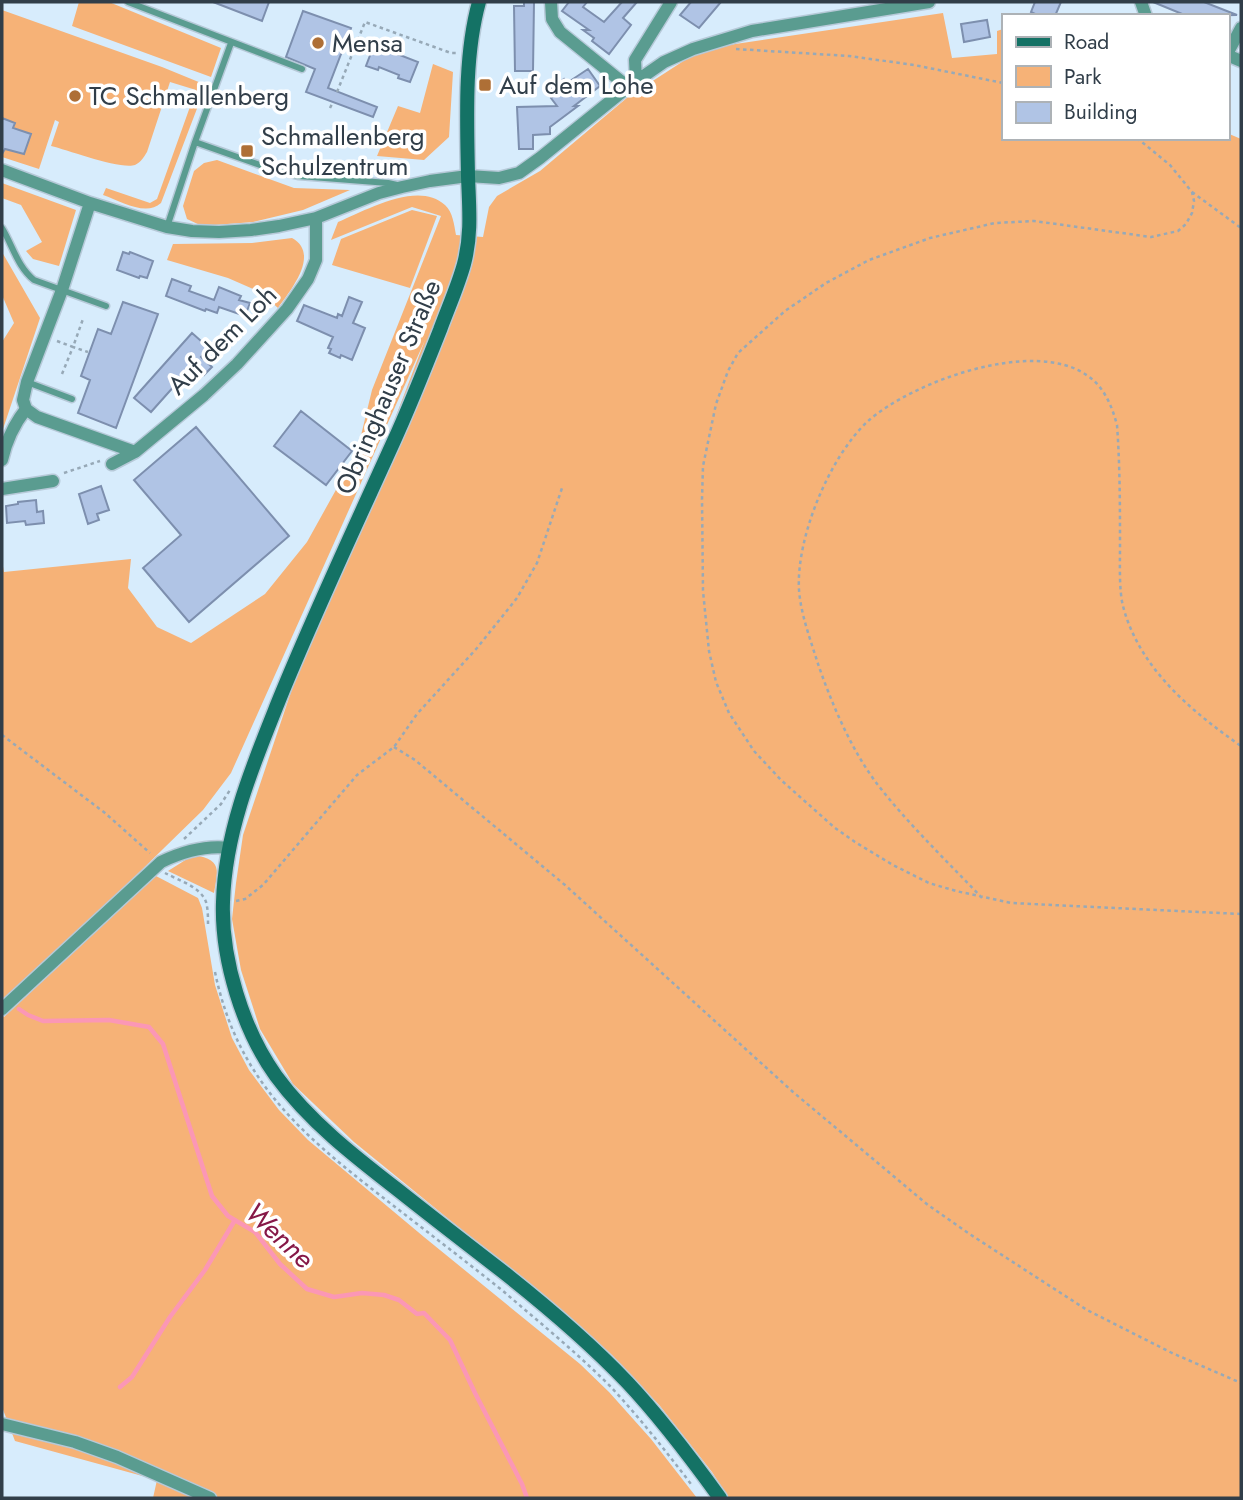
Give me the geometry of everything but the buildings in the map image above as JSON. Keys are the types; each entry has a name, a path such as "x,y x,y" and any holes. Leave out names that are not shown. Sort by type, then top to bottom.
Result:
{"street":[{"name":"Obringhauser Straße","path":"479,2 469,52 468,176 471,214 464,264 414,396 295,660 251,770 229,848 223,904 224,928 239,1002 259,1050 298,1103 358,1159 534,1297 600,1356 665,1425 720,1498"},
{"path":"551,2 552,19 560,32 632,84"},
{"path":"632,84 635,60 671,2"},
{"path":"2,170 167,227 219,232 251,230 316,218 379,194 430,181 468,176 499,178 519,173 632,84 679,55 752,31 926,2"},
{"path":"1229,51 1241,28"},
{"path":"90,202 23,400 26,409 37,417 135,452"},
{"name":"Auf dem Loh","path":"114,463 135,452 204,395 288,309 308,279 316,260 316,218"},
{"path":"2,460 19,417 26,409"},
{"path":"2,489 53,481"},
{"path":"2,1009 158,865 196,849 229,848"},
{"path":"2,1424 75,1442 117,1457 210,1498"}],"lane":[{"path":"128,2 302,69"},
{"path":"167,227 231,43"},
{"path":"195,142 299,176 388,183 402,187"},
{"path":"2,228 18,262 34,280 106,306"},
{"path":"27,382 72,399"}],"path":[{"path":"337,92 365,22 451,53 469,52"},
{"path":"732,49 849,56 914,65 1002,83"},
{"path":"330,108 333,102"},
{"path":"1140,140 1170,165 1192,192 1241,228"},
{"path":"1192,192 1195,201 1186,224 1178,231 1151,237 1034,221 995,223 930,238 869,261 826,283 758,333 738,353 716,404 703,466 703,591 709,651 716,682 729,713 754,751 781,780 835,828 893,865 929,883 982,898 1011,902 1241,914"},
{"path":"62,374 83,319"},
{"path":"44,337 88,352"},
{"path":"982,898 891,800 860,757 820,669 805,625 799,591 799,565 807,528 827,482 853,438 878,413 895,401 951,376 991,365 1020,362 1060,363 1081,371 1094,380 1107,397 1117,425 1122,605 1150,664 1172,690 1198,714 1241,746"},
{"path":"53,481 62,474 107,458 114,463"},
{"path":"223,904 245,899 263,884 356,775 394,747 417,714 477,648 517,598 537,563 562,488"},
{"path":"2,735 105,813 158,865 197,890 206,903 209,931"},
{"path":"394,747 415,760 565,886 793,1092 928,1205 1087,1310 1171,1353 1241,1383"}],"green space":[{"path":"79,2 109,2 221,48 211,77 72,26"},
{"name":"TC Schmallenberg","path":"2,10 206,85 161,203 148,209 103,195 106,188 150,203 157,199 196,90 170,82 147,152 135,165 118,165 51,146 59,122 55,120 39,169 2,157"},
{"path":"943,13 952,58 997,54 997,31 1002,29 1002,140 1229,140 1229,134 1241,139 1241,1498 729,1498 660,1406 612,1355 354,1142 293,1084 260,1029 241,970 232,919 243,835 293,686 425,340 231,773 203,810 2,1006 2,561 4,572 131,559 128,588 157,627 191,643 265,594 307,542 357,452 372,390 441,216 412,207 331,240 338,222 392,200 421,196 434,198 448,208 456,235 483,237 489,207 497,196 540,171 628,97 702,49"},
{"path":"433,64 453,72 449,137 424,160 377,156 398,106 420,113"},
{"path":"217,160 294,188 350,190 303,210 253,222 202,226 187,219 183,206 194,171 204,163"},
{"path":"2,183 76,210 59,266 33,259 26,251 42,242 21,205 2,198"},
{"path":"412,210 437,216 410,288 332,265 341,239"},
{"path":"292,238 304,253 303,263 295,283 278,308 260,292 228,278 167,260 173,244 252,243"},
{"path":"2,252 40,318 2,432 2,342 14,323 2,295"},
{"path":"199,856 212,861 217,869 214,893 168,871 187,859"},
{"path":"156,876 198,898 215,985 232,1038 249,1070 279,1110 308,1140 580,1364 651,1439 697,1498 153,1498 157,1480 15,1441 2,1407 2,1015 4,1017"}],"waterway":[{"name":"Wenne","path":"19,1009 43,1021 109,1020 149,1027 163,1044 212,1196 228,1216 255,1232 280,1264 307,1289 334,1297 362,1293 384,1295 399,1300 417,1314 424,1313 450,1340 527,1498"},
{"path":"120,1387 132,1377 170,1317 205,1270 235,1220"}],"place":[{"name":"Mensa","path":"318,43"},
{"name":"Auf dem Lohe","path":"485,85"},
{"name":"TC Schmallenberg","path":"75,96"},
{"name":"Schmallenberg Schulzentrum","path":"247,151"}]}
